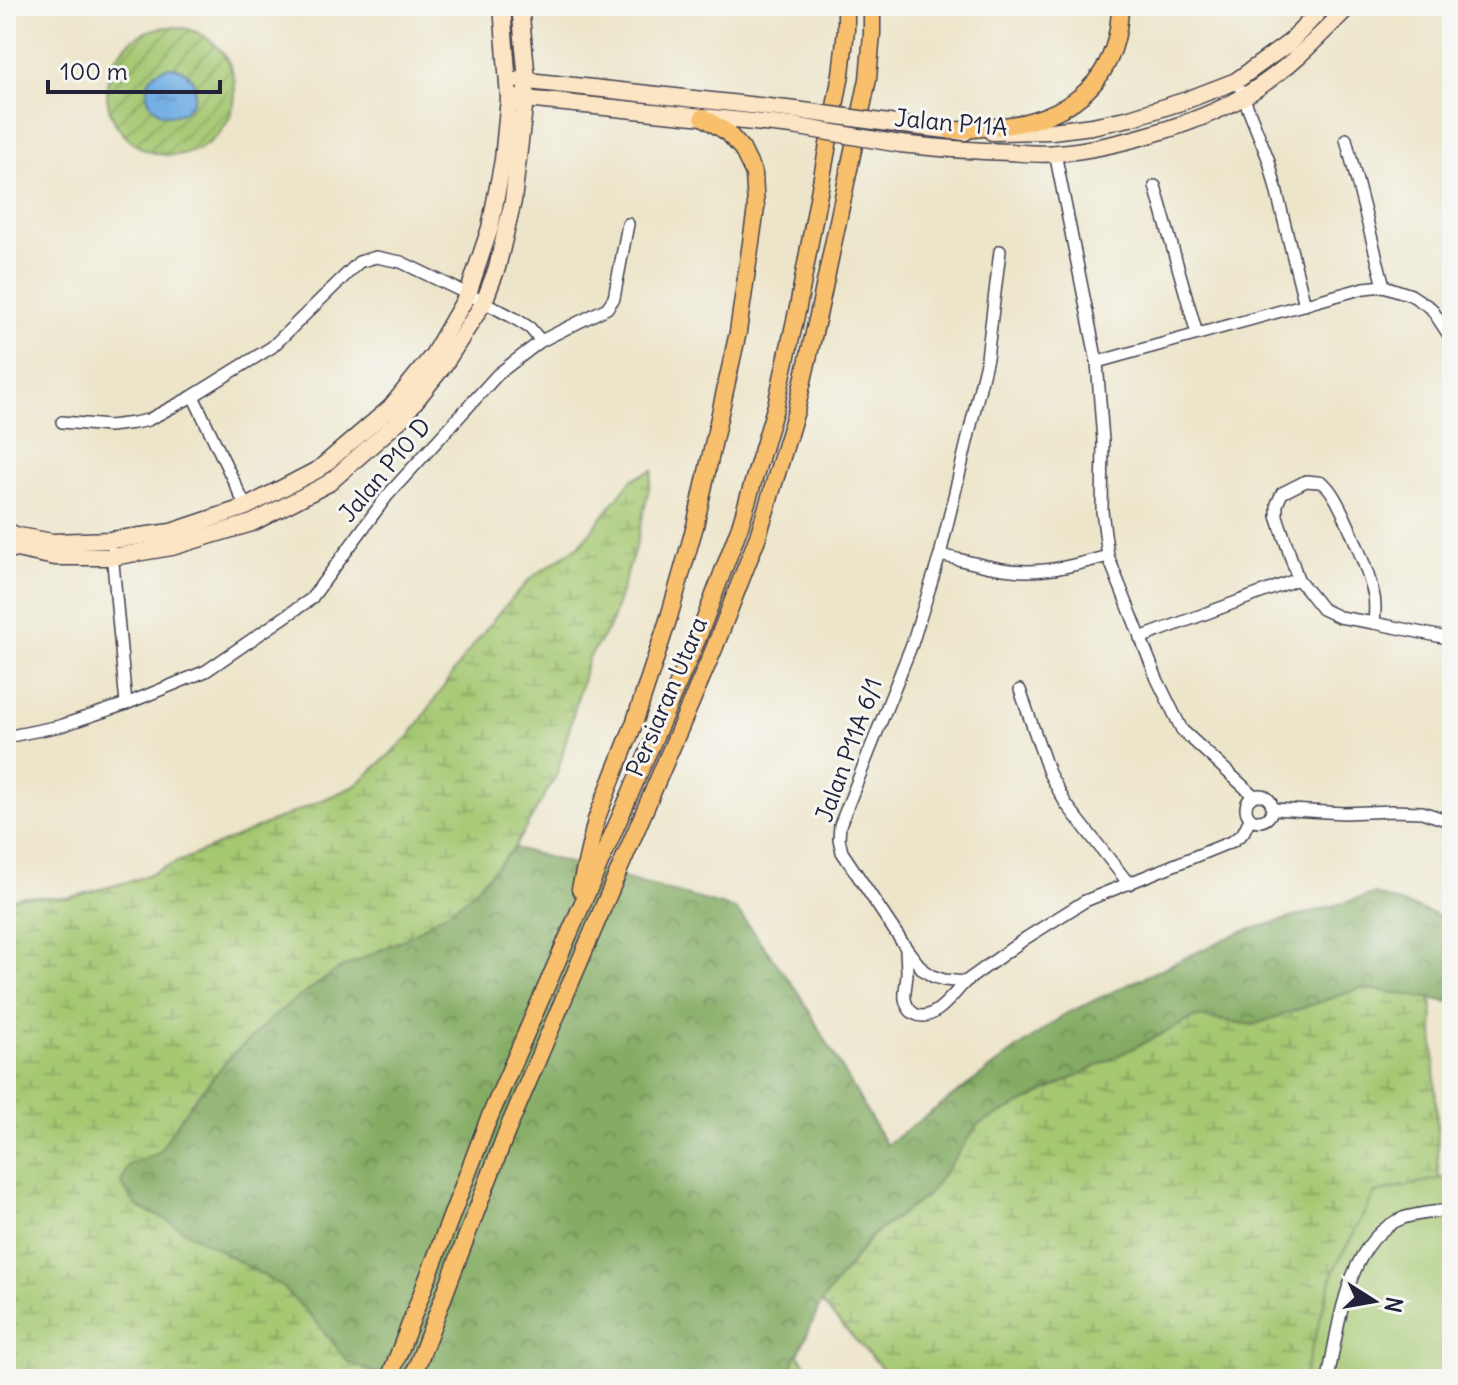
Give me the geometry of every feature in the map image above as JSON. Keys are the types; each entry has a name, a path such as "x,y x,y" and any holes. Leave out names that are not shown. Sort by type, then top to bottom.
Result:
{"main road":[{"name":"Persiaran Utara","path":"389,1379 487,1123 697,640 740,526 776,405 798,307 841,74 846,6"},
{"name":"Persiaran Utara","path":"412,1379 507,1131 714,649 758,536 796,411 819,311 868,79 875,6"},
{"path":"951,131 1024,123 1051,114 1077,100 1108,63 1116,44 1120,6"},
{"path":"570,929 596,820 634,724 695,526 738,332 756,208 754,174 742,149 728,133 703,117"}],"street":[{"path":"6,531 53,542 112,548 172,547 252,523 329,483 401,419 444,365 484,302 497,268 513,201 517,98 509,79 502,6"},
{"path":"6,547 55,557 112,548 246,507 319,469 390,408 433,355 468,294 490,228 517,98 527,80 520,6"},
{"name":"Jalan P11A","path":"517,98 703,117 794,118 951,131 1026,132 1092,126 1239,89 1324,6"},
{"name":"Jalan P11A","path":"509,79 794,118 900,144 947,150 1055,153 1136,138 1191,120 1301,55 1349,6"},
{"path":"1239,89 1269,161 1305,305"},
{"path":"1346,139 1384,286"},
{"path":"1055,153 1097,362 1103,441 1102,511 1108,556 1157,679 1182,730 1253,795"},
{"path":"1155,186 1197,334"},
{"name":"Jalan P10 D","path":"6,737 60,726 126,704 206,671 311,599 387,496 498,374 541,341 611,304 628,224"},
{"name":"Jalan P11A 6/1","path":"965,982 944,980 923,970 842,852 839,839 840,825 912,644 940,555 987,358 1000,251"},
{"path":"62,422 109,426 148,420 272,347 359,262 376,257 401,262 484,302 530,328 541,341"},
{"path":"1097,362 1364,288 1384,286 1411,295 1431,308 1452,340"},
{"path":"193,396 246,507"},
{"path":"1374,623 1373,590 1332,492 1322,482 1306,481 1282,493 1277,504 1277,516 1298,579 1322,609 1339,617 1452,639"},
{"path":"112,548 126,704"},
{"path":"940,555 1027,571 1055,569 1108,556"},
{"path":"1140,638 1298,579"},
{"path":"1020,690 1049,773 1066,804 1129,884"},
{"path":"1263,794 1270,800 1273,809 1268,818 1260,822 1250,819 1245,811 1246,802 1253,795 1263,794"},
{"path":"1273,809 1344,813 1422,812 1452,822"},
{"path":"906,948 905,998 915,1015 931,1015 965,982 1085,901 1233,841 1243,833 1250,819"},
{"path":"1328,1379 1349,1283 1355,1267 1371,1243 1392,1224 1404,1218 1452,1209"}],"green space":[{"path":"171,27 195,32 216,46 230,67 235,91 230,115 216,136 195,150 171,155 147,150 126,136 112,115 107,91 112,67 126,46 147,32"},
{"path":"653,470 637,542 610,626 588,659 557,774 514,848 466,899 408,937 337,970 281,1010 229,1058 188,1107 158,1153 128,1165 121,1183 136,1206 281,1286 312,1317 348,1362 389,1379 6,1379 6,901 23,896 68,898 138,879 355,786 410,736 464,657 531,578 580,545 632,479"},
{"path":"514,848 736,909 798,992 886,1145 1065,1014 1238,933 1374,894 1452,920 1452,1002 1362,988 1253,1025 1196,1017 978,1125 929,1194 871,1236 821,1303 787,1379 389,1379 348,1362 312,1317 281,1286 136,1206 121,1183 128,1165 158,1153 188,1107 229,1058 281,1010 337,970 408,937 466,899"},
{"path":"1362,988 1432,999 1439,1179 1375,1193 1303,1379 892,1379 821,1303 872,1236 929,1194 978,1125 1196,1017 1253,1025"},
{"path":"1452,1176 1452,1379 1303,1379 1334,1270 1375,1193"},
{"path":"797,1354 820,1379 787,1379"}],"water":[{"path":"171,67 180,68 188,74 194,82 194,100 188,108 180,114 171,115 162,114 154,108 148,100 147,91 148,82 154,74 162,68"}]}
